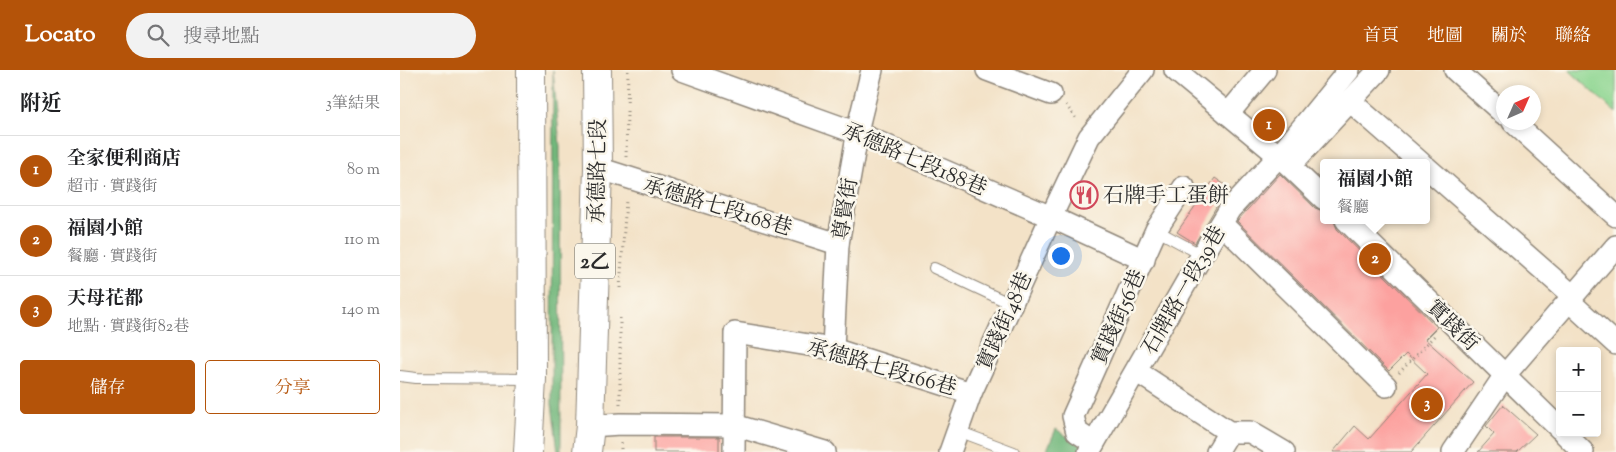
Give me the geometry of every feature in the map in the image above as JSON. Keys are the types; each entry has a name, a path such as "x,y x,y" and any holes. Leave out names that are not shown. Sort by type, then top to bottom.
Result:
{"main road":[{"path":"528,452 532,379 532,70"},
{"name":"承德路七段","path":"588,439 598,168 597,70"}],"street":[{"name":"承德路七段188巷","path":"682,70 723,77 1051,217 1144,260"},
{"name":"尊賢街","path":"833,349 838,244 857,133 872,70"},
{"path":"986,70 1051,94"},
{"name":"實踐街48巷","path":"950,452 971,393 1089,137 1142,70"},
{"path":"1175,70 1279,156 1320,195"},
{"path":"1228,114 1265,70"},
{"name":"石牌路一段39巷","path":"1092,448 1230,209 1279,156 1350,70"},
{"path":"1279,156 1298,158 1379,70"},
{"path":"1455,70 1496,107"},
{"path":"1350,101 1416,159"},
{"path":"1522,130 1616,216"},
{"name":"承德路七段168巷","path":"598,168 838,244"},
{"path":"1430,171 1571,298 1616,344"},
{"name":"實踐街56巷","path":"1092,448 1077,432 1073,416 1156,230 1184,188"},
{"path":"1222,224 1386,386"},
{"name":"實踐街","path":"1350,224 1556,425"},
{"path":"1453,452 1505,375 1616,246"},
{"name":"承德路七段166巷","path":"734,425 734,333 833,349 971,393"},
{"path":"1136,371 1229,432 1250,432 1284,452"},
{"path":"588,439 620,424 734,425 825,452"},
{"path":"734,425 734,452"},
{"path":"1217,452 1229,432"},
{"path":"1568,437 1583,452"}],"lane":[{"path":"1156,230 1202,255"},
{"path":"934,268 1011,304"},
{"path":"400,376 416,378 532,379"},
{"path":"958,431 1014,452"}],"path":[{"path":"626,163 628,70"},
{"path":"1051,94 1067,105 1089,137"},
{"path":"620,288 626,200"},
{"path":"620,315 620,424"},
{"path":"1386,386 1449,321"}],"green space":[{"path":"553,70 560,146 561,452 558,452 552,404"},
{"path":"1569,70 1616,70 1616,113"},
{"path":"1056,429 1083,447 1081,452 1046,452"}],"building":[{"path":"1280,174 1315,208 1320,210 1320,224 1335,224 1337,229 1437,327 1425,339 1473,382 1411,452 1333,452 1355,426 1369,439 1427,374 1406,354 1389,371 1237,221"},
{"path":"1215,178 1231,189 1219,202 1195,243 1177,232"},
{"path":"1503,405 1536,434 1517,452 1478,452 1494,434 1486,426"},
{"path":"654,437 719,437 719,452 654,452"}],"place":[{"name":"全家便利商店","path":"1269,125"},
{"name":"石牌手工蛋餅","path":"1084,195"},
{"name":"福園小館","path":"1375,259"},
{"name":"天母花都","path":"1427,404"}]}
